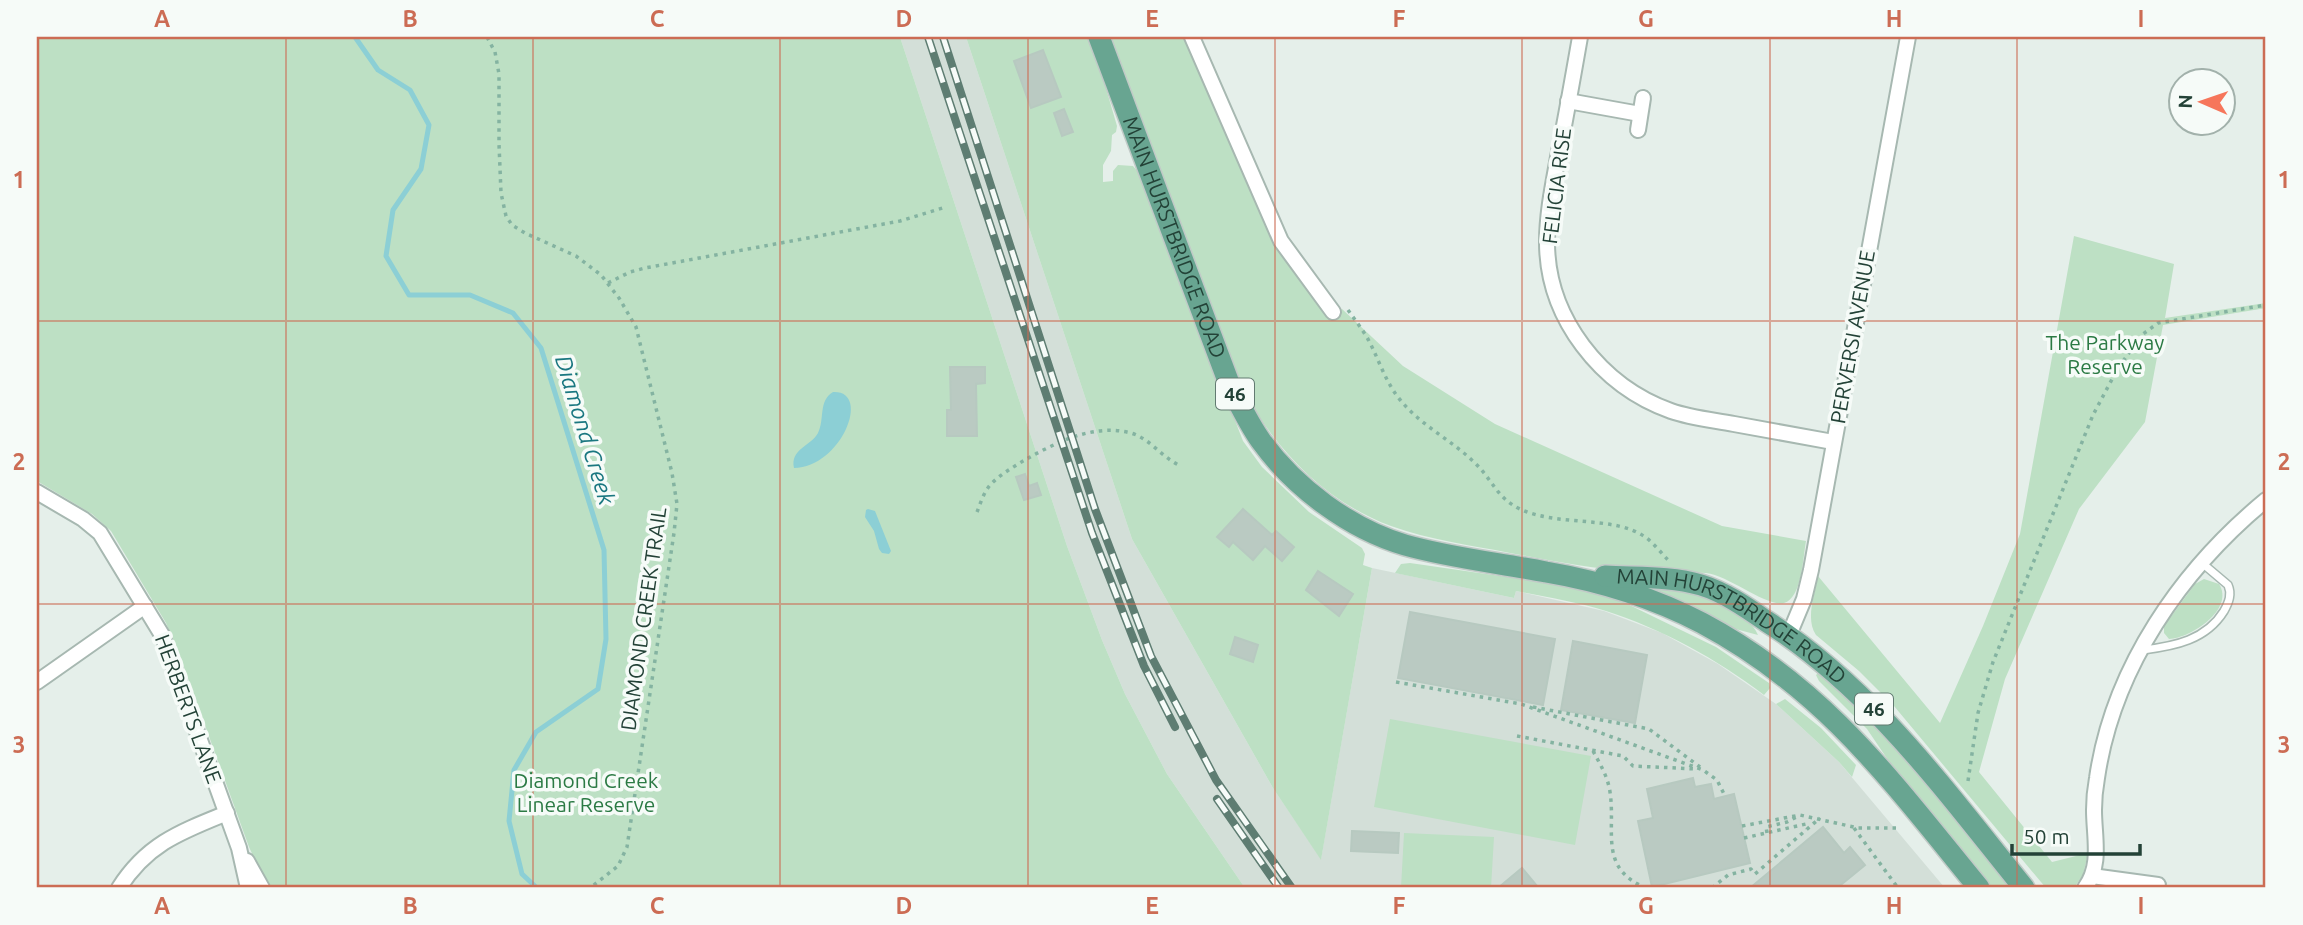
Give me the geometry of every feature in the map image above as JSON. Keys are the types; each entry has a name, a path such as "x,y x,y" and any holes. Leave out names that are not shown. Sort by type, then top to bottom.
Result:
{"main road":[{"name":"MAIN HURSTBRIDGE ROAD","path":"1099,37 1230,386 1260,440 1277,462 1313,494 1345,517 1404,545 1550,572 1630,593 1703,624 1773,667 1834,717 1979,888"},
{"name":"MAIN HURSTBRIDGE ROAD","path":"1550,572 1669,580 1700,585 1740,604 1788,635 1845,680 1877,711 2024,888"},
{"path":"1773,667 1788,635"}],"street":[{"path":"1192,37 1281,241 1339,308"},
{"name":"FELICIA RISE","path":"1580,37 1549,208 1547,244 1552,282 1569,324 1587,351 1608,374 1622,386 1655,404 1674,412 1833,442"},
{"name":"PERVERSI AVENUE","path":"1788,635 1804,599 1809,579 1908,37"},
{"path":"1638,130 1643,98"},
{"path":"1569,101 1640,114"},
{"name":"HERBERTS LANE","path":"37,492 83,519 100,534 162,635 239,848 248,888"},
{"path":"2158,885 2088,882 2096,858 2094,808 2101,758 2115,706 2141,650 2166,608 2224,537 2266,500"},
{"path":"37,682 145,606"},
{"path":"119,888 143,856 159,844 227,813"},
{"name":"HERBERTS LANE","path":"239,848 262,888"}],"lane":[{"path":"2141,650 2169,647 2189,640 2206,631 2223,613 2230,599 2228,584 2202,563"}],"path":[{"name":"DIAMOND CREEK TRAIL","path":"487,37 495,52 499,74 499,144 506,216 512,225 576,256 601,275 636,327 672,473 677,504 627,846 618,866 592,887"},
{"path":"607,283 621,275 645,268 900,220 946,208"},
{"path":"1968,781 1978,713 1993,662 2088,427 2118,368 2143,334 2158,323 2266,305"},
{"path":"1339,308 1369,341 1386,379 1401,401 1445,440 1472,459 1499,495 1528,512 1555,519 1626,528 1645,537 1673,562"},
{"path":"977,512 985,492 1002,474 1055,444 1093,432 1116,430 1141,436 1168,459 1181,466"},
{"path":"1396,682 1649,729 1717,780 1725,796"},
{"path":"1521,704 1703,769"},
{"path":"1517,736 1623,756 1633,766 1703,769"},
{"path":"1593,751 1604,772 1611,795 1610,829 1614,856 1627,878 1646,888"},
{"path":"1767,833 1766,827 1787,822 1800,815"},
{"path":"1741,826 1800,815 1854,827 1898,828"},
{"path":"1712,888 1728,875 1751,869 1755,874 1820,818"},
{"path":"1744,838 1806,824 1807,829"},
{"path":"1854,827 1898,888"}],"shaded area":[{"path":"900,37 966,37 1132,539 1273,788 1321,859 1372,568 1514,598 1516,591 1604,611 1662,633 1718,664 1776,704 1839,762 1945,888 1245,888 1167,774 1125,694 1102,640 1067,546"}],"green space":[{"name":"Diamond Creek Linear Reserve","path":"37,37 900,37 1067,546 1102,640 1125,694 1167,774 1245,888 268,888 249,847 166,623 111,531 92,514 37,481"},
{"path":"966,37 1091,37 1117,126 1112,135 1111,151 1103,165 1103,182 1113,181 1113,171 1118,165 1133,166 1139,173 1243,441 1262,467 1309,512 1362,548 1365,554 1363,565 1372,568 1321,860 1273,788 1132,539"},
{"path":"1109,37 1185,37 1272,236 1284,259 1330,318 1342,309 1403,366 1495,424 1722,526 1806,541 1801,576 1790,600 1776,603 1716,575 1706,573 1640,572 1600,568 1435,539 1367,516 1323,488 1269,432 1242,388"},
{"name":"The Parkway Reserve","path":"2074,236 2174,264 2165,318 2266,303 2266,308 2163,325 2145,422 2079,509 2005,679 1979,772 2052,862 2088,853 2083,875 2074,888 2046,888 1894,706 1859,671 1816,635 1811,614 1818,576 1940,723 2020,534"},
{"path":"1410,563 1575,587 1617,599 1716,647 1769,683 1770,688 1764,695 1688,646 1606,611 1516,591 1514,598 1395,573 1401,564"},
{"path":"2204,579 2219,584 2222,594 2216,612 2199,628 2169,639 2164,633 2164,626 2195,584"},
{"path":"1633,585 1672,589 1706,598 1742,617 1758,635 1728,627"},
{"path":"1819,672 1827,676 1903,754 2012,888 1990,888 1905,785 1867,729 1819,681 1816,675"},
{"path":"1785,699 1821,728 1856,765 1852,777 1776,704"},
{"path":"1390,719 1591,756 1575,845 1374,807"},
{"path":"1404,833 1494,837 1491,888 1401,888"}],"water":[{"path":"833,392 844,395 850,403 846,429 838,443 826,455 811,464 794,468 795,456 818,433 825,400"},
{"path":"868,509 875,511 891,551 889,554 882,553 879,549 874,531 865,517"}],"building":[{"path":"1043,50 1061,97 1031,108 1014,61"},
{"path":"1064,109 1073,132 1062,136 1054,113"},
{"path":"950,367 985,367 985,383 976,384 977,436 947,436 947,410 951,410"},
{"path":"1025,474 1029,486 1037,483 1041,495 1024,500 1016,477"},
{"path":"1243,509 1272,535 1276,531 1294,547 1282,561 1265,546 1253,560 1233,542 1229,547 1217,537"},
{"path":"1318,571 1353,594 1339,616 1306,590"},
{"path":"1410,612 1555,639 1543,705 1398,678"},
{"path":"1235,637 1258,645 1253,662 1230,654"},
{"path":"1573,641 1647,655 1635,723 1561,710"},
{"path":"1693,778 1695,787 1711,784 1714,799 1734,794 1750,863 1652,887 1638,821 1653,818 1647,789"},
{"path":"1823,827 1844,853 1850,847 1865,865 1837,888 1750,888"},
{"path":"1352,831 1399,833 1398,853 1351,851"},
{"path":"1522,868 1537,886 1535,888 1498,888"}],"waterway":[{"name":"Diamond Creek","path":"355,37 378,70 410,90 429,125 421,169 393,210 386,256 409,295 470,295 513,313 541,348 604,550 606,639 598,689 536,732 514,770 509,821 522,874 537,888"}],"railway":[{"path":"928,37 1092,533 1144,666 1175,727"},
{"path":"943,37 1095,509 1151,656 1216,780 1292,888"},
{"path":"1217,799 1279,888"}]}
